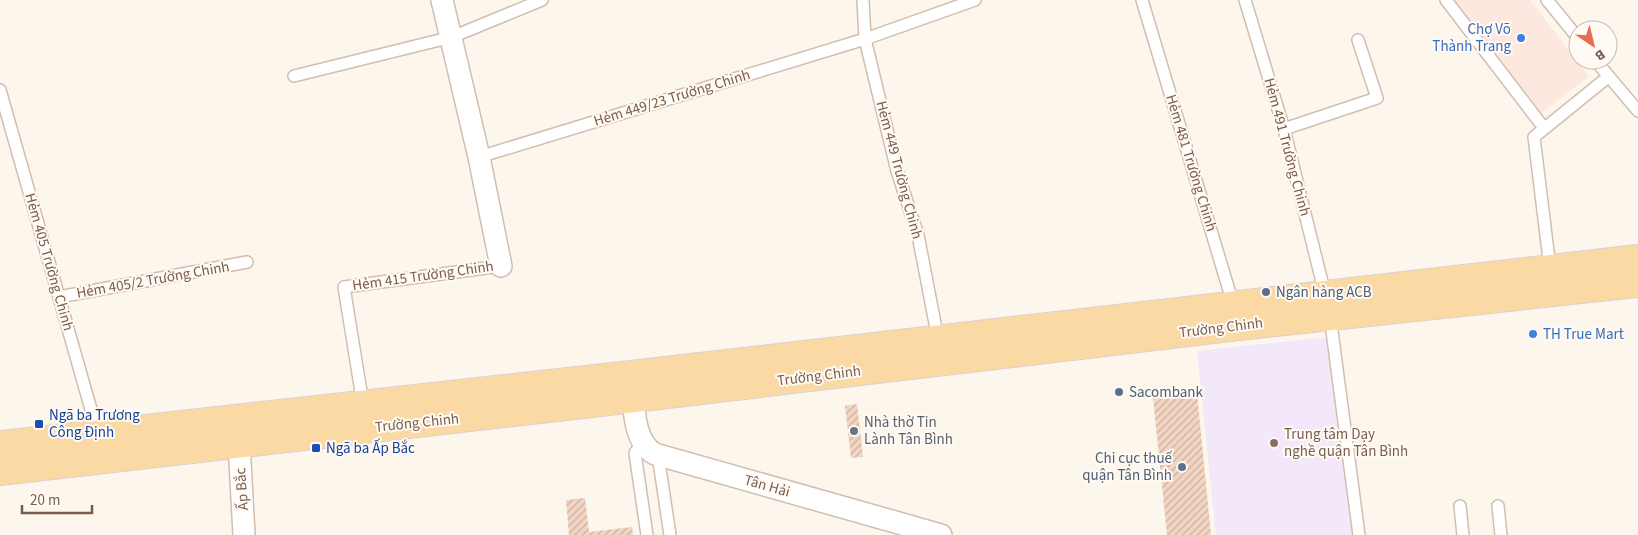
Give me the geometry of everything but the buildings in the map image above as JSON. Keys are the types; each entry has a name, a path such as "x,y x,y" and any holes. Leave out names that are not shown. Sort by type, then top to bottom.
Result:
{"main road":[{"name":"Trường Chinh","path":"1328,305 1550,268 1638,259"},
{"name":"Trường Chinh","path":"0,445 98,434 237,431 1328,305 1638,283"},
{"name":"Trường Chinh","path":"0,471 237,431 363,404 632,386 938,339 1236,315"}],"street":[{"name":"Hẻm 415 Trường Chinh","path":"442,0 479,157 500,266"},
{"path":"632,386 638,435 650,449"},
{"name":"Ấp Bắc","path":"237,431 244,535"},
{"name":"Tân Hải","path":"650,449 941,535"}],"lane":[{"path":"294,76 452,37 542,0"},
{"name":"Hẻm 449 Trường Chinh","path":"863,0 865,39 897,171 918,235 938,339"},
{"name":"Hẻm 449/23 Trường Chinh","path":"479,157 865,39 975,0"},
{"name":"Hẻm 481 Trường Chinh","path":"1142,0 1236,315"},
{"name":"Hẻm 491 Trường Chinh","path":"1244,0 1284,129 1328,305 1359,535"},
{"path":"1446,0 1544,128"},
{"path":"1548,0 1568,25"},
{"path":"1284,129 1377,98 1358,40"},
{"path":"1603,70 1638,111"},
{"path":"1550,268 1534,137 1608,76"},
{"name":"Hẻm 405 Trường Chinh","path":"0,90 98,434"},
{"name":"Hẻm 405/2 Trường Chinh","path":"59,297 247,262"},
{"name":"Hẻm 415 Trường Chinh","path":"363,404 344,287 500,266"},
{"path":"648,535 635,453 650,449 670,535"},
{"path":"1460,506 1463,535"},
{"path":"1498,506 1501,535"}],"shaded area":[{"name":"Chợ Võ Thành Trang","path":"1454,0 1530,0 1568,49 1568,70 1584,70 1589,76 1542,113"},
{"name":"Trung tâm Dạy nghề quận Tân Bình","path":"1327,337 1353,535 1216,535 1197,351"}],"place":[{"name":"Chợ Võ Thành Trang","path":"1521,38"},
{"name":"Ngân hàng ACB","path":"1266,292"},
{"name":"TH True Mart","path":"1533,334"},
{"name":"Sacombank","path":"1119,392"},
{"name":"Ngã ba Trương Công Định","path":"39,424"},
{"name":"Nhà thờ Tin Lành Tân Bình","path":"854,431"},
{"name":"Trung tâm Dạy nghề quận Tân Bình","path":"1274,443"},
{"name":"Ngã ba Ấp Bắc","path":"316,448"},
{"name":"Chi cục thuế quận Tân Bình","path":"1182,467"}]}
